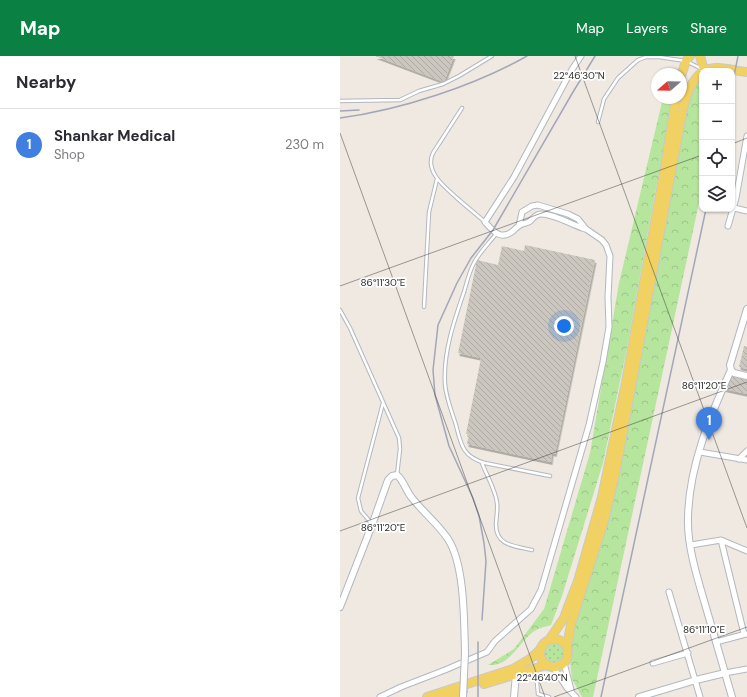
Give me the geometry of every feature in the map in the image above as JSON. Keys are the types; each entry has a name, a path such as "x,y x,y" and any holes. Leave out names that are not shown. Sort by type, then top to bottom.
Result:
{"main road":[{"path":"700,56 702,68"},
{"path":"684,68 688,58"},
{"path":"735,70 747,72"},
{"path":"445,697 536,668 550,666 560,667 568,658 567,647 573,617 604,521 615,474 683,108 687,93 693,81 699,75"},
{"path":"427,697 513,668 530,659 546,642 550,640 564,618 581,569 602,497 626,382 675,104"},
{"path":"550,640 560,640 567,647"},
{"path":"541,649 541,658 550,666"}],"street":[{"path":"581,56 571,71 514,177 485,222 496,234 500,236 507,235 519,226 529,222 536,215 540,214 586,229"},
{"path":"735,204 744,168 747,136"},
{"path":"380,697 487,652 495,641 511,626 524,617 536,604 541,590 589,425 603,362 609,327 609,250 602,240 586,229 578,219 568,214 538,205 532,206 522,212 519,226"},
{"path":"735,208 747,211"},
{"path":"728,226 733,212"},
{"path":"732,697 696,571 688,520 689,495 700,452 711,414 731,370 730,365 747,309"},
{"path":"731,370 747,376"},
{"path":"738,458 747,451"},
{"path":"700,452 747,460"},
{"path":"340,606 388,480 392,476 397,475 401,478 412,498 438,526 454,552 462,587 464,653 463,697"},
{"path":"691,545 721,540 747,551"},
{"path":"716,642 745,634 721,540"},
{"path":"669,592 700,697"},
{"path":"653,663 688,653"},
{"path":"564,663 571,690 576,697"},
{"path":"550,666 567,688 571,690"},
{"path":"639,697 696,680 747,669"},
{"path":"514,697 516,674"}],"lane":[{"path":"340,101 400,100 419,90 443,84 492,56"},
{"path":"598,122 604,99 618,78 638,60 646,57 688,58 700,68"},
{"path":"462,108 432,156 431,164 437,178 485,222"},
{"path":"424,307 429,212 437,178"},
{"path":"496,234 474,262 470,272 455,318 445,371 445,385 461,442 464,450 470,457 482,462 550,476"},
{"path":"340,310 350,328 399,438 400,449 397,475"},
{"path":"372,525 361,510 358,498 383,403"},
{"path":"482,462 497,503 496,527 498,536 506,543 532,550"},
{"path":"536,668 538,694 549,697"}],"green space":[{"path":"699,79 699,203 593,697 582,697 572,679 570,662 572,632 606,519 687,103 695,80"},
{"path":"662,104 673,104 627,348 603,463 562,596 551,625 533,632 508,658 502,662 496,665 488,665 514,649 544,609 590,453 619,283"},
{"path":"554,643 558,644 564,650 564,658 558,664 554,665 550,664 544,658 543,654 544,650 550,644"}],"building":[{"path":"375,56 454,56 444,82"},
{"path":"525,245 595,260 555,454 552,453 551,462 467,444 469,434 466,434 481,358 458,353 477,260 498,265 502,246 524,251"},
{"path":"744,346 747,347 747,369 739,367"},
{"path":"731,374 747,377 747,394 724,389"}],"railway":[{"path":"340,118 412,103 460,87 527,56"},
{"path":"482,620 486,561 484,543 479,516 473,498 449,446 435,395 433,370 438,325 457,283 471,258 493,230 595,56"},
{"path":"735,71 738,56"},
{"path":"340,111 359,110"},
{"path":"601,697 705,212"},
{"path":"478,642 478,697"}],"place":[{"name":"Shankar Medical","path":"709,440"}]}
